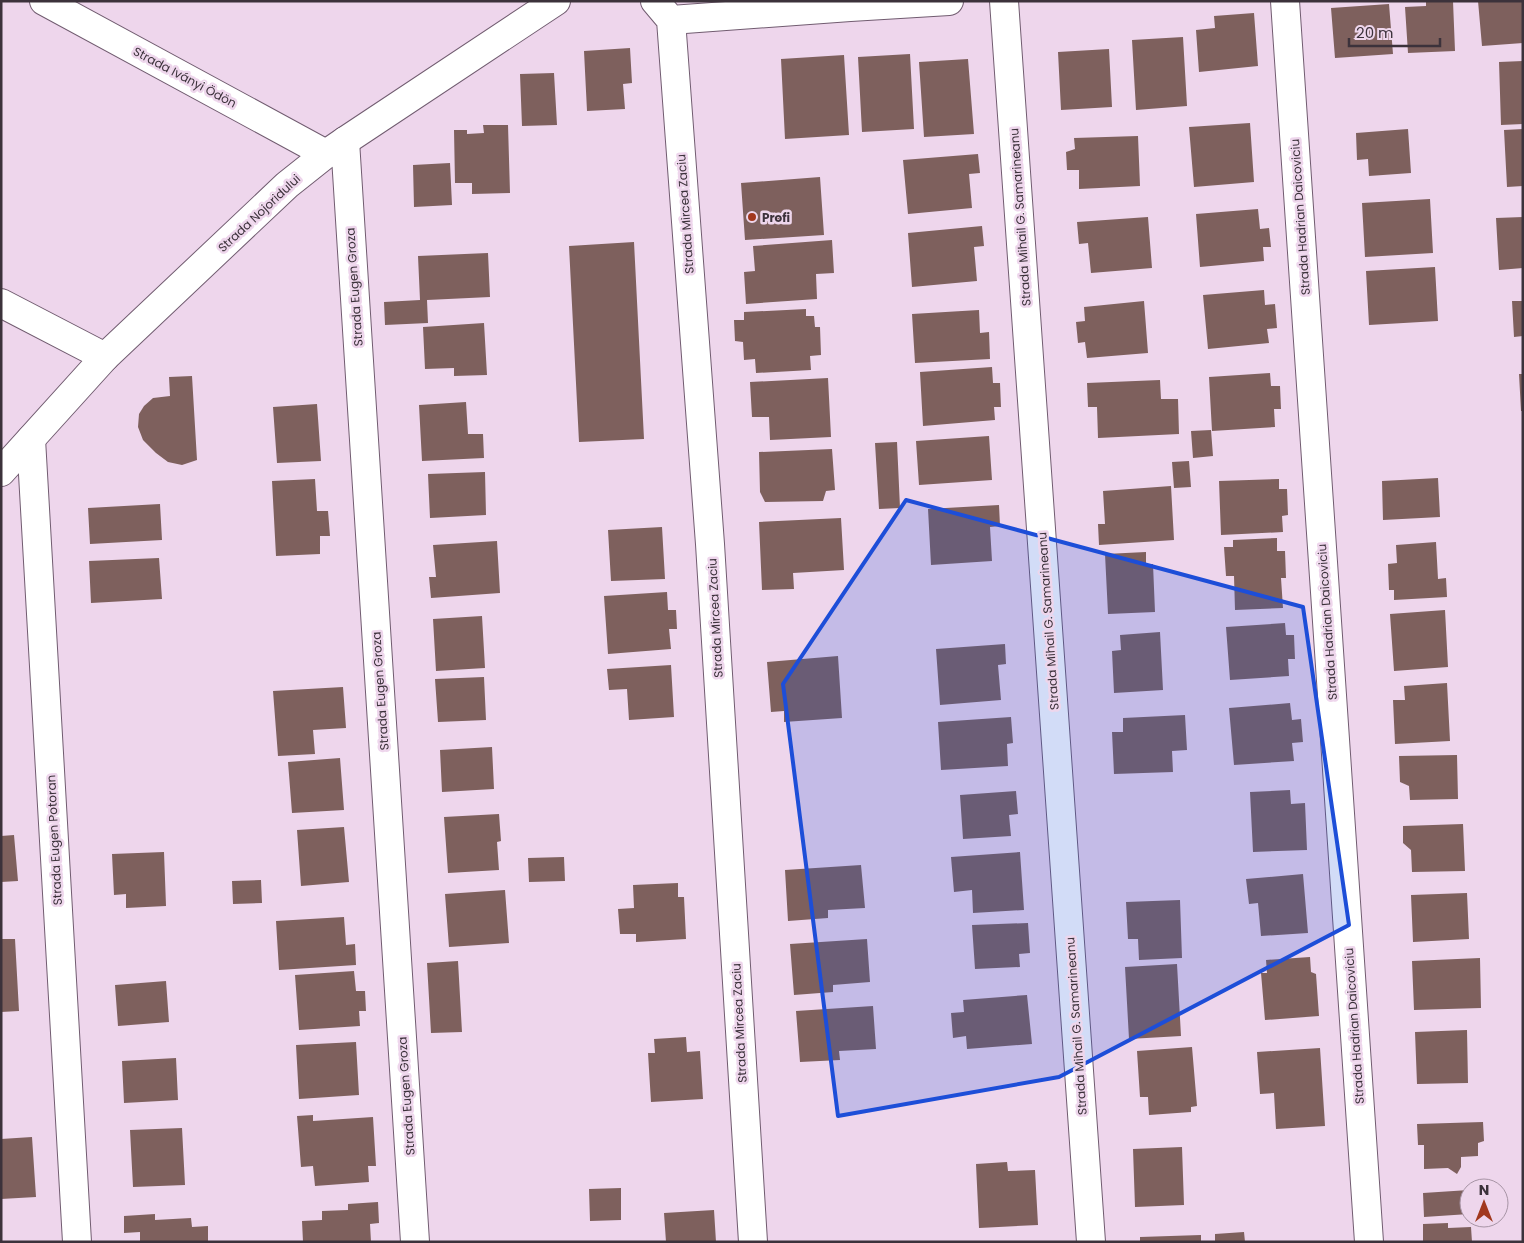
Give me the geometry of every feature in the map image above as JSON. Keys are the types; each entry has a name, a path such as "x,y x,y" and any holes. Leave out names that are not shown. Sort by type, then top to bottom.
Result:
{"street":[{"name":"Strada Iványi Ödön","path":"44,1 336,147"},
{"name":"Strada Nojoridului","path":"1,472 105,357 287,186 336,147 556,1"},
{"path":"663,11 850,7 948,1"},
{"name":"Strada Mihail G. Samarineanu","path":"1004,1 1091,1242"},
{"name":"Strada Hadrian Daicoviciu","path":"1286,1 1368,1242"},
{"name":"Strada Mircea Zaciu","path":"663,11 710,544 752,1242"},
{"name":"Strada Eugen Groza","path":"336,147 415,1242"},
{"path":"1,303 105,357"},
{"name":"Strada Eugen Potoran","path":"31,439 77,1242"}],"highlighted area":[{"path":"906,500 1303,607 1349,925 1059,1077 838,1116 783,684"}],"building":[{"path":"1426,1 1453,1 1455,51 1408,53 1405,7 1426,6"},
{"path":"1478,1 1523,1 1523,43 1482,46"},
{"path":"1389,4 1393,54 1335,58 1331,8"},
{"path":"1254,13 1258,66 1199,72 1196,30 1215,28 1214,16"},
{"path":"1183,37 1187,106 1136,110 1132,40"},
{"path":"630,48 632,83 623,84 625,109 587,111 584,51"},
{"path":"1109,49 1112,107 1061,110 1058,52"},
{"path":"910,54 914,129 862,132 858,57"},
{"path":"844,55 849,135 785,139 781,59"},
{"path":"968,59 974,134 924,137 919,62"},
{"path":"1523,61 1523,124 1501,125 1499,62"},
{"path":"554,73 557,125 522,126 520,74"},
{"path":"1250,123 1254,182 1194,187 1189,127"},
{"path":"483,125 508,125 510,193 472,194 472,183 455,183 454,130 467,130 467,134 484,133"},
{"path":"1408,129 1411,173 1369,176 1368,159 1357,160 1356,133"},
{"path":"1523,129 1523,186 1507,187 1504,130"},
{"path":"1138,136 1140,186 1079,189 1079,170 1067,170 1066,152 1075,149 1074,138"},
{"path":"978,154 980,173 969,174 972,208 908,214 903,160"},
{"path":"450,163 452,205 414,207 413,165"},
{"path":"820,177 824,235 745,240 741,183"},
{"path":"1430,199 1433,253 1365,257 1362,203"},
{"path":"1258,209 1260,229 1269,228 1271,247 1263,247 1264,261 1200,267 1196,214"},
{"path":"1148,217 1152,268 1091,273 1088,243 1079,244 1077,222"},
{"path":"1523,217 1523,268 1499,270 1496,218"},
{"path":"982,226 984,246 974,247 977,281 912,287 908,233"},
{"path":"832,240 834,273 816,274 817,299 746,304 744,272 755,271 753,246"},
{"path":"634,242 644,439 579,442 569,246"},
{"path":"488,253 490,297 427,300 428,323 385,325 384,302 420,300 418,256"},
{"path":"1435,267 1438,321 1369,325 1366,271"},
{"path":"1264,290 1265,305 1275,304 1277,328 1267,329 1269,343 1208,349 1203,295"},
{"path":"1144,301 1148,353 1087,358 1085,342 1078,343 1076,322 1085,321 1084,307"},
{"path":"1512,301 1523,301 1523,336 1514,337"},
{"path":"806,309 806,316 814,316 815,327 820,327 821,355 810,356 811,370 756,373 755,359 744,360 743,342 735,341 734,320 744,320 744,312"},
{"path":"979,310 980,333 989,332 990,359 915,363 912,314"},
{"path":"484,323 487,375 454,376 454,368 425,369 423,327"},
{"path":"992,367 993,383 1000,383 1001,407 994,407 995,420 923,426 920,372"},
{"path":"1270,373 1271,386 1280,386 1281,409 1274,409 1275,427 1212,431 1209,377"},
{"path":"1519,374 1523,374 1523,411 1521,411"},
{"path":"192,376 197,460 182,465 168,462 143,440 138,427 139,414 144,406 153,398 170,396 169,377"},
{"path":"828,378 831,437 770,440 769,417 752,417 750,382"},
{"path":"1160,380 1161,399 1178,399 1179,434 1098,438 1097,407 1088,407 1087,383"},
{"path":"466,402 468,434 483,434 484,458 422,461 419,405"},
{"path":"317,404 321,461 277,463 273,407"},
{"path":"1211,430 1213,456 1193,458 1191,431"},
{"path":"989,436 992,480 919,485 916,441"},
{"path":"897,442 900,508 879,509 875,443"},
{"path":"832,449 835,490 826,491 823,501 765,502 760,492 759,452"},
{"path":"1189,461 1191,487 1174,488 1172,462"},
{"path":"485,472 486,515 430,518 428,474"},
{"path":"1438,478 1440,517 1383,520 1382,481"},
{"path":"315,479 317,511 328,511 330,536 320,536 320,554 276,556 272,481"},
{"path":"1279,479 1279,489 1287,489 1288,515 1282,516 1283,532 1221,535 1219,481"},
{"path":"1171,486 1174,540 1099,545 1098,524 1105,524 1103,491"},
{"path":"160,504 162,540 90,544 88,508"},
{"path":"999,505 1000,526 990,527 992,561 931,565 928,509"},
{"path":"841,518 844,570 793,573 794,589 762,590 759,522"},
{"path":"662,527 665,579 611,581 608,530"},
{"path":"1277,538 1277,551 1285,551 1286,578 1281,578 1283,608 1235,610 1234,576 1226,576 1224,547 1233,547 1233,540"},
{"path":"497,541 500,593 431,598 429,577 436,577 433,545"},
{"path":"1436,542 1438,579 1446,578 1447,597 1394,600 1394,590 1389,590 1388,564 1397,563 1396,545"},
{"path":"1146,552 1146,565 1153,564 1155,612 1108,614 1105,554"},
{"path":"159,558 162,599 91,603 89,561"},
{"path":"667,592 668,610 676,610 677,629 669,629 671,649 608,654 604,596"},
{"path":"1445,610 1448,667 1394,671 1390,614"},
{"path":"482,616 485,668 436,671 433,619"},
{"path":"1285,623 1286,635 1294,635 1295,659 1288,659 1289,676 1230,680 1226,627"},
{"path":"1160,632 1163,690 1114,693 1112,651 1121,650 1120,635"},
{"path":"1005,644 1006,664 998,665 1001,700 940,705 936,649"},
{"path":"838,656 842,718 784,722 784,711 771,712 767,662"},
{"path":"671,665 674,717 629,720 627,689 609,690 607,669"},
{"path":"484,677 486,720 438,722 435,679"},
{"path":"1447,683 1450,741 1395,744 1393,700 1405,700 1404,686"},
{"path":"343,687 346,728 313,730 315,754 278,756 273,691"},
{"path":"1290,703 1292,720 1301,719 1303,742 1292,743 1294,761 1234,765 1229,708"},
{"path":"1185,715 1187,750 1172,751 1173,772 1114,774 1112,732 1123,732 1123,718"},
{"path":"1011,717 1013,743 1007,744 1008,766 941,770 938,722"},
{"path":"492,747 494,789 442,792 440,750"},
{"path":"1457,755 1458,799 1410,800 1409,786 1400,782 1399,756"},
{"path":"340,758 344,810 292,813 288,762"},
{"path":"1290,790 1291,804 1305,803 1307,850 1253,852 1250,792"},
{"path":"1016,791 1018,814 1009,815 1011,836 963,839 960,795"},
{"path":"499,814 501,841 497,842 499,870 448,873 444,817"},
{"path":"1463,824 1465,871 1412,872 1411,850 1403,843 1403,826"},
{"path":"344,827 349,882 301,886 297,830"},
{"path":"14,835 18,881 1,882 1,836"},
{"path":"164,852 166,906 126,908 126,894 114,895 112,854"},
{"path":"1020,852 1024,910 973,913 972,890 954,892 951,857"},
{"path":"564,857 565,881 529,882 528,858"},
{"path":"861,865 865,908 828,910 828,918 788,921 785,870"},
{"path":"1303,874 1308,933 1261,936 1258,903 1249,904 1246,879"},
{"path":"261,880 262,903 233,904 232,881"},
{"path":"678,883 678,897 684,897 686,939 636,942 636,934 620,934 618,909 634,908 633,885"},
{"path":"505,890 509,943 449,947 445,894"},
{"path":"1467,893 1469,939 1413,942 1411,895"},
{"path":"1180,900 1182,958 1139,960 1138,939 1128,939 1126,902"},
{"path":"344,917 346,945 355,944 356,965 279,970 276,921"},
{"path":"1028,923 1030,953 1019,954 1020,967 975,969 972,925"},
{"path":"1,939 15,939 19,1011 1,1012"},
{"path":"867,939 870,982 833,985 833,992 794,995 790,944"},
{"path":"1310,957 1311,972 1316,974 1319,1016 1265,1020 1261,973 1267,973 1266,960"},
{"path":"1480,958 1481,1008 1414,1010 1412,961"},
{"path":"458,961 462,1032 431,1033 427,963"},
{"path":"1177,964 1181,1036 1129,1039 1125,967"},
{"path":"354,971 356,991 365,991 366,1011 359,1011 360,1026 299,1030 295,975"},
{"path":"166,981 169,1022 118,1026 115,985"},
{"path":"1027,995 1032,1044 967,1049 966,1036 953,1038 951,1013 964,1012 963,1000"},
{"path":"873,1006 876,1049 839,1051 840,1060 800,1062 796,1011"},
{"path":"1467,1030 1468,1083 1417,1084 1415,1032"},
{"path":"686,1037 687,1052 700,1051 703,1099 651,1102 648,1053 655,1053 654,1039"},
{"path":"356,1042 359,1095 299,1099 296,1045"},
{"path":"1192,1047 1197,1106 1191,1107 1191,1112 1149,1115 1148,1097 1140,1097 1137,1051"},
{"path":"1320,1048 1325,1126 1276,1129 1274,1093 1260,1094 1257,1052"},
{"path":"176,1058 178,1100 124,1103 122,1061"},
{"path":"313,1115 313,1121 373,1117 376,1166 368,1166 369,1182 315,1186 313,1166 301,1167 297,1116"},
{"path":"1483,1122 1484,1141 1478,1143 1478,1156 1461,1157 1461,1167 1457,1174 1448,1168 1424,1169 1424,1145 1418,1145 1417,1124"},
{"path":"182,1128 185,1185 133,1187 130,1130"},
{"path":"32,1137 36,1197 1,1199 1,1139"},
{"path":"1182,1147 1184,1205 1135,1207 1133,1149"},
{"path":"1007,1162 1008,1171 1035,1170 1038,1225 979,1228 976,1164"},
{"path":"621,1188 621,1220 590,1221 589,1189"},
{"path":"1459,1191 1459,1215 1424,1217 1423,1193"},
{"path":"378,1202 379,1223 370,1224 371,1242 303,1242 302,1221 322,1220 322,1211 348,1210 348,1204"},
{"path":"714,1210 716,1242 666,1242 664,1213"},
{"path":"155,1214 155,1220 191,1218 192,1227 208,1226 208,1242 140,1242 140,1232 124,1233 124,1216"},
{"path":"1448,1223 1448,1228 1471,1228 1472,1242 1423,1242 1423,1224"},
{"path":"1244,1232 1245,1242 1215,1242 1215,1234"},
{"path":"1201,1235 1201,1242 1140,1242 1140,1237"}],"place":[{"name":"Profi","path":"752,217"}]}
